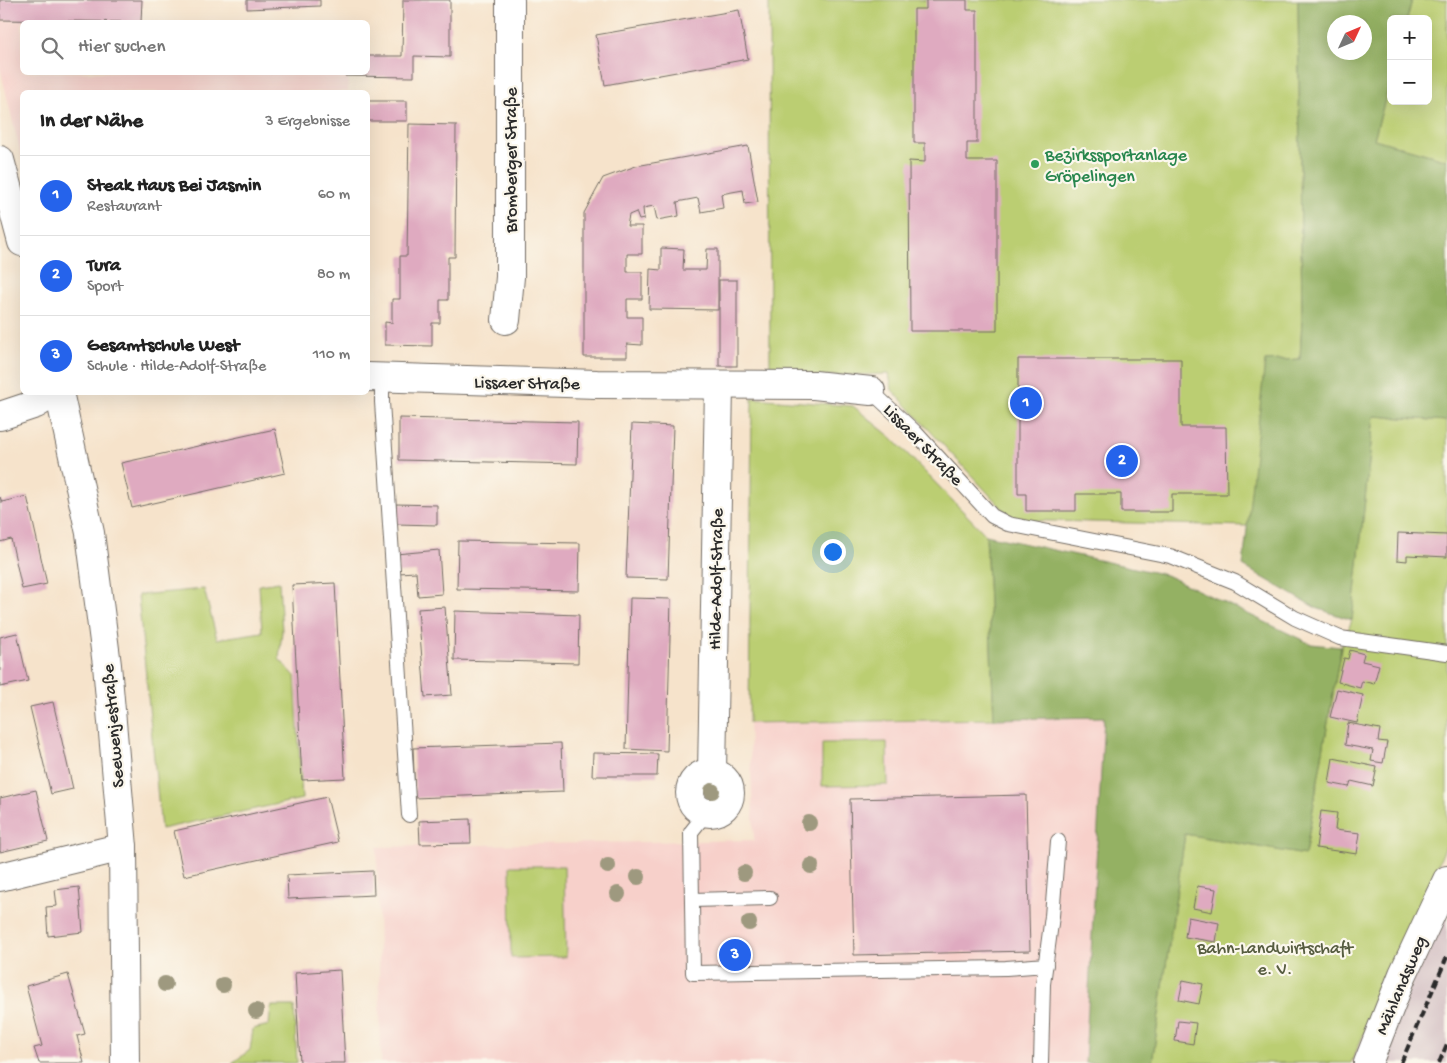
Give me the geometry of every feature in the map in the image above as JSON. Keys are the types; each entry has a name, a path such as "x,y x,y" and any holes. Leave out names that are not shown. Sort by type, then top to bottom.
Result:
{"street":[{"name":"Bromberger Straße","path":"506,320 510,277 510,0"},
{"path":"0,160 20,235"},
{"name":"Lissaer Straße","path":"375,377 719,386 814,386 871,391"},
{"name":"Hilde-Adolf-Straße","path":"706,813 694,805 690,792 691,786 699,776 712,773 719,386"},
{"path":"0,416 36,404 52,395"},
{"name":"Seewenjestraße","path":"58,395 90,533 107,665 124,847 125,1063"},
{"path":"0,877 124,847"},
{"name":"Mählandsweg","path":"1368,1063 1404,974 1447,880"}],"lane":[{"path":"375,377 382,402 409,815"},
{"name":"Lissaer Straße","path":"871,391 914,431 992,516 1008,524 1170,556 1235,582 1295,618 1340,638 1447,653"},
{"path":"706,813 691,832 693,973 1006,968 1046,965"},
{"path":"1041,1063 1046,965 1058,841"},
{"path":"692,900 770,898"}],"shaded area":[{"path":"0,21 20,21 20,75 348,75 348,90 20,90 20,151 0,68"},
{"path":"1105,717 1085,1063 381,1063 377,847 754,840 749,723"},
{"path":"1447,896 1447,1063 1377,1063"}],"green space":[{"name":"Bezirkssportanlage Gröpelingen","path":"769,0 1298,0 1302,318 1300,359 1265,361 1249,526 1013,520 892,390 889,374 770,377"},
{"path":"1298,0 1412,0 1408,15 1387,15 1387,92 1374,139 1447,160 1447,421 1374,416 1352,620 1316,608 1243,566 1265,361 1300,359 1302,318"},
{"path":"1412,0 1447,0 1447,160 1374,139 1387,92 1387,105 1432,105 1432,15 1408,15"},
{"path":"752,398 853,406 892,438 986,535 994,719 749,723"},
{"name":"Bahn-Landwirtschaft e. V.","path":"1374,416 1447,421 1447,844 1351,1063 1152,1063 1185,834 1305,855 1341,647 1352,620"},
{"path":"986,535 1166,575 1311,644 1341,647 1305,855 1185,834 1152,1063 1085,1063 1104,717 994,719"},
{"path":"279,582 282,631 279,659 295,676 302,799 161,829 138,595 204,589 217,639 262,632 259,585"},
{"path":"887,742 888,785 822,786 822,743"},
{"path":"510,866 564,866 566,957 511,958"},
{"path":"271,1006 294,1006 297,1063 232,1063 250,1050 253,1029 269,1025"}],"building":[{"path":"0,0 142,0 141,20 0,20"},
{"path":"247,0 320,0 320,6 247,9"},
{"path":"403,0 450,0 450,57 414,56 414,77 345,76 370,75 370,56 402,56"},
{"path":"926,0 967,0 967,10 977,10 977,143 967,143 967,161 997,161 997,331 910,331 909,161 925,162 925,143 914,143 914,9 926,9"},
{"path":"739,10 748,59 605,85 596,35"},
{"path":"370,101 407,101 407,121 370,121"},
{"path":"409,124 456,125 455,257 448,257 448,300 440,300 440,323 432,323 432,346 385,345 385,322 392,323 392,299 400,299 400,256 407,256"},
{"path":"748,146 758,202 745,204 743,190 721,194 723,208 701,212 698,198 677,202 679,216 657,220 654,206 643,208 644,219 639,220 636,212 629,215 627,226 642,226 642,254 627,254 627,272 642,272 642,299 627,299 627,317 642,317 642,345 627,344 627,357 584,357 584,213 603,178 636,166"},
{"path":"661,248 684,249 683,270 706,270 707,249 718,249 718,310 649,309 650,269 661,270"},
{"path":"719,280 737,280 737,366 719,366"},
{"path":"1018,359 1181,359 1181,427 1226,427 1227,494 1172,494 1172,512 1121,512 1121,494 1076,494 1076,511 1026,511 1026,494 1018,494"},
{"path":"399,418 578,422 577,464 399,460"},
{"path":"632,424 673,426 668,579 626,578"},
{"path":"275,429 285,473 132,508 121,463"},
{"path":"27,496 47,584 22,589 11,539 0,542 0,497 2,502"},
{"path":"396,504 437,505 437,525 396,524"},
{"path":"1398,533 1447,535 1447,557 1407,555 1407,561 1397,560"},
{"path":"458,541 580,543 579,591 457,589"},
{"path":"439,550 442,594 418,596 416,572 398,573 396,554"},
{"path":"335,583 345,778 302,780 292,585"},
{"path":"630,598 671,599 667,751 626,749"},
{"path":"445,607 452,695 425,697 418,609"},
{"path":"455,611 579,615 578,663 454,660"},
{"path":"17,633 28,681 0,687 0,637"},
{"path":"1350,650 1364,654 1362,661 1379,665 1374,684 1362,681 1360,688 1338,682 1344,658 1348,659"},
{"path":"1337,689 1363,695 1357,723 1330,717"},
{"path":"53,702 73,789 51,794 30,707"},
{"path":"1348,723 1380,729 1378,741 1387,742 1383,763 1371,761 1373,750 1345,745"},
{"path":"561,743 563,792 415,798 413,748"},
{"path":"593,753 658,754 657,776 592,776"},
{"path":"1333,758 1377,767 1373,786 1351,781 1349,787 1329,783"},
{"path":"36,790 48,841 0,852 0,798"},
{"path":"1026,795 1030,951 854,955 850,799"},
{"path":"327,797 338,842 184,876 174,831"},
{"path":"1321,811 1337,813 1335,830 1360,833 1357,854 1316,848"},
{"path":"470,819 471,843 420,844 419,821"},
{"path":"373,871 374,895 288,899 287,875"},
{"path":"1197,886 1216,889 1212,912 1193,908"},
{"path":"79,887 83,932 48,936 46,907 57,906 55,890"},
{"path":"1188,917 1219,923 1216,942 1185,937"},
{"path":"340,970 345,1063 300,1063 295,973"},
{"path":"68,974 85,1034 77,1036 84,1063 39,1063 34,1048 42,1046 26,986"},
{"path":"1183,980 1203,984 1199,1004 1179,1000"},
{"path":"1178,1021 1196,1023 1193,1044 1175,1041"}],"railway":[{"path":"1401,1063 1447,957"},
{"path":"1439,1063 1447,1044"}],"place":[{"name":"Bezirkssportanlage Gröpelingen","path":"1035,164"},
{"name":"Steak Haus Bei Jasmin","path":"1026,403"},
{"name":"Tura","path":"1122,461"},
{"name":"Gesamtschule West","path":"735,955"}]}
